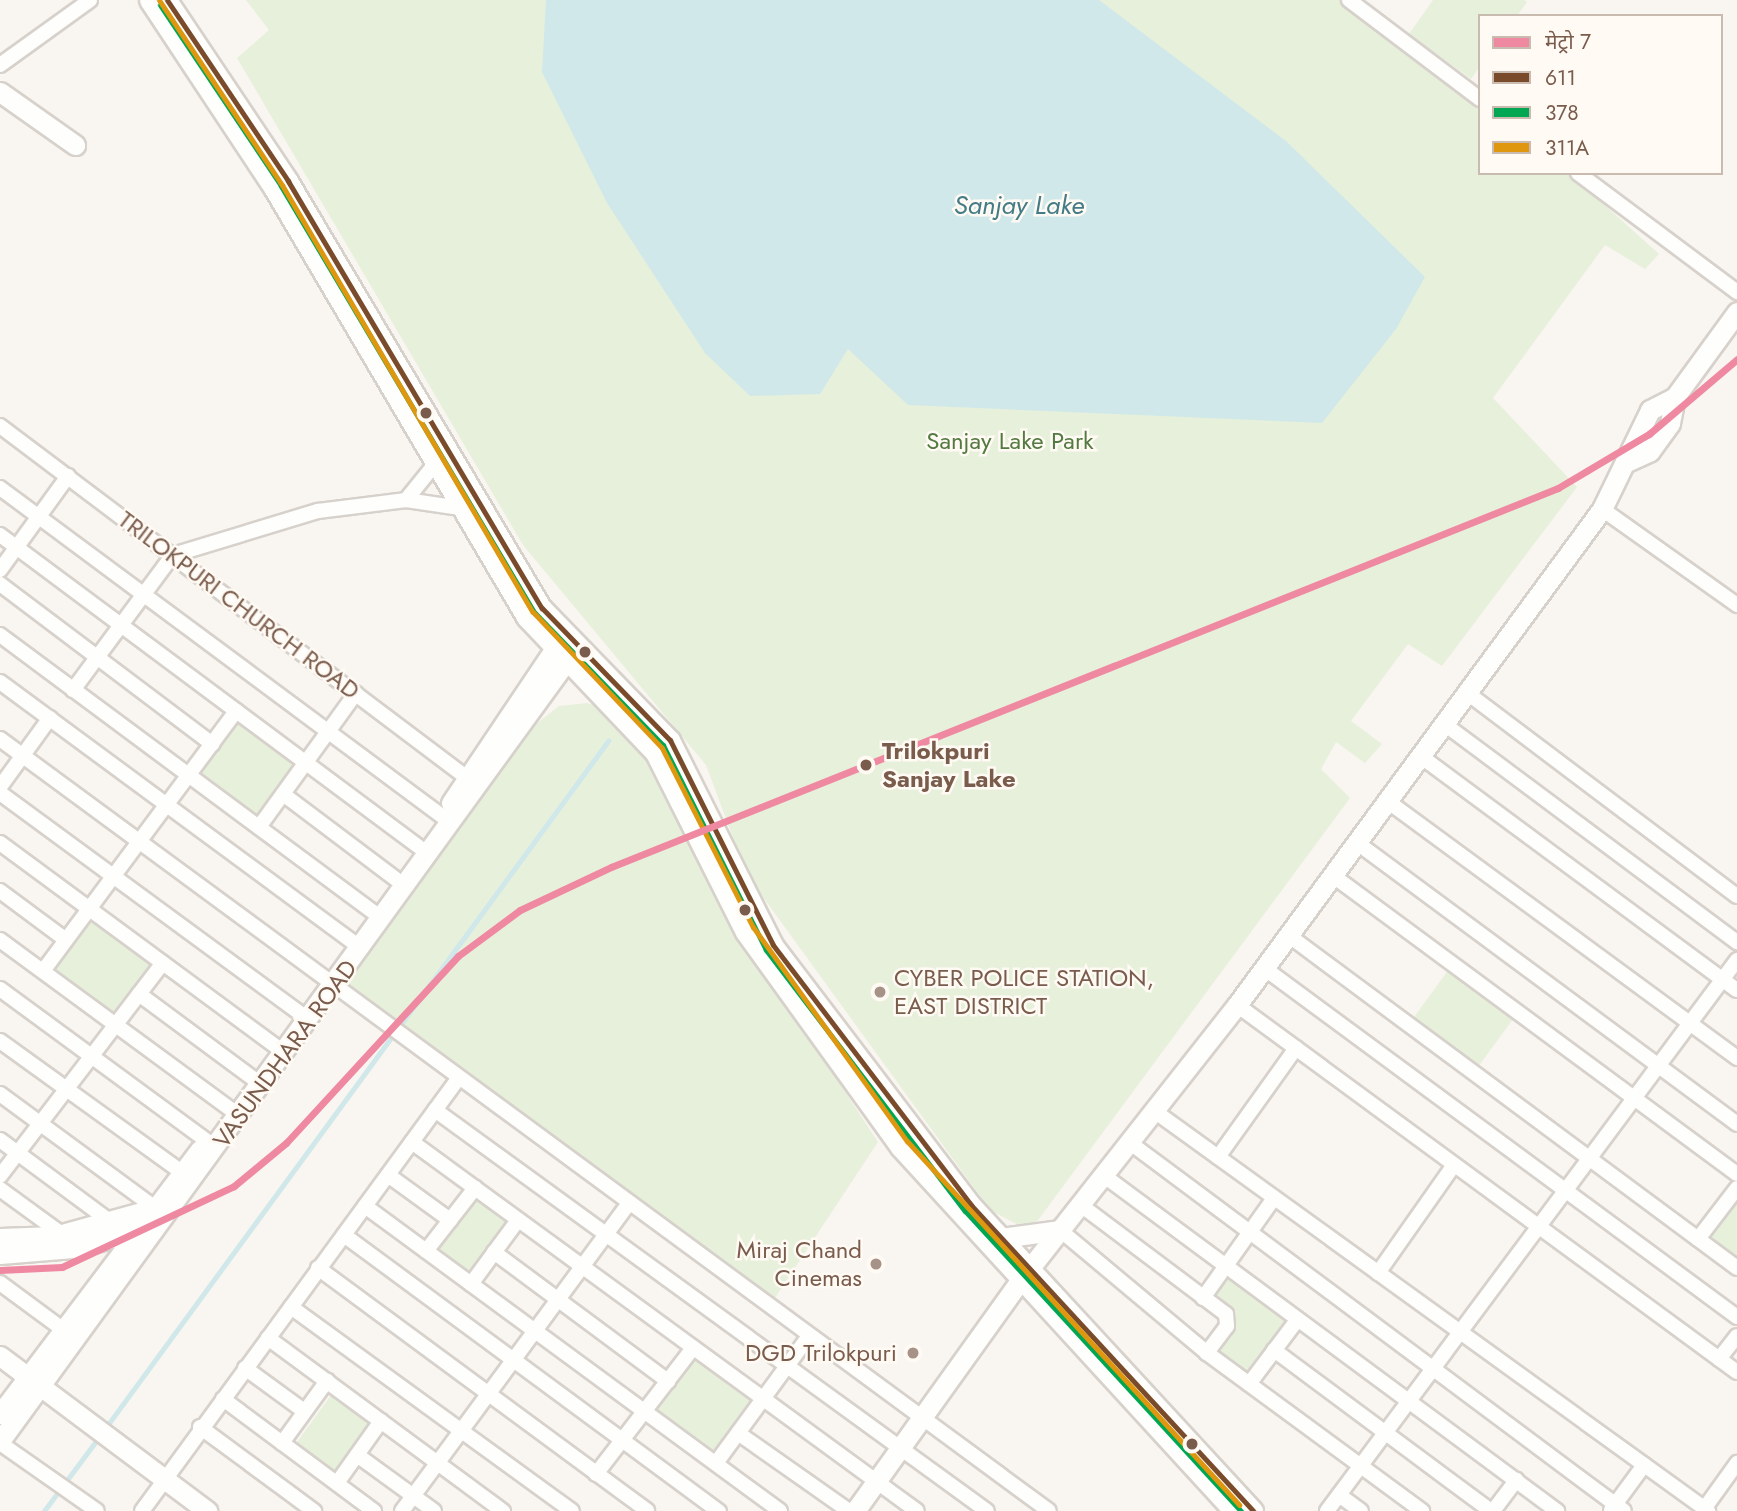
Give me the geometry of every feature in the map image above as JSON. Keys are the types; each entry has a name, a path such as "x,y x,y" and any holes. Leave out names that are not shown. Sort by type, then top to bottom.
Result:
{"street":[{"path":"0,65 90,0"},
{"path":"149,0 274,189 526,617 670,740 773,945 1001,1238 1024,1275 1233,1511"},
{"path":"167,0 288,181 542,608 564,648 567,666 655,753 745,932 900,1147 1253,1511"},
{"path":"1349,0 1478,97"},
{"path":"0,92 75,145"},
{"path":"1581,175 1737,292"},
{"path":"855,1511 1024,1275 1082,1206 1153,1110 1237,1005 1602,509 1629,461 1632,437 1650,410 1675,397 1737,312"},
{"name":"TRILOKPURI CHURCH ROAD","path":"0,426 473,782"},
{"path":"406,500 435,464"},
{"path":"0,570 68,477"},
{"path":"0,488 442,816"},
{"path":"73,690 117,624 173,555 318,511 406,500 460,508"},
{"path":"1602,509 1737,605"},
{"path":"0,536 419,848"},
{"path":"0,584 212,744"},
{"path":"0,635 373,912"},
{"name":"VASUNDHARA ROAD","path":"0,1442 35,1380 130,1229 332,983 564,648"},
{"name":"VASUNDHARA ROAD","path":"0,1414 35,1380 130,1229 155,1208 254,1079 300,1013 332,983 353,942 442,816 567,666"},
{"path":"0,682 353,942"},
{"path":"1466,692 1737,896"},
{"path":"259,827 356,693"},
{"path":"43,971 236,711"},
{"path":"0,787 50,718"},
{"path":"1443,723 1737,942"},
{"path":"0,739 391,1026 458,1079 1049,1511"},
{"path":"1419,755 1737,990"},
{"path":"0,793 300,1013"},
{"path":"283,794 396,879"},
{"path":"1386,800 1737,1058"},
{"path":"1356,842 1737,1124"},
{"path":"0,843 276,1046"},
{"path":"1332,875 1737,1174"},
{"path":"0,891 66,940"},
{"path":"1288,935 1737,1268"},
{"path":"0,940 230,1109"},
{"path":"1327,1511 1737,960"},
{"path":"0,1176 163,962"},
{"path":"1264,968 1737,1317"},
{"path":"0,989 207,1141"},
{"path":"139,994 254,1079"},
{"path":"1237,1005 1737,1372"},
{"path":"0,1041 183,1173"},
{"path":"1218,1157 1296,1048"},
{"path":"142,1511 200,1427 458,1079"},
{"path":"0,1094 155,1208"},
{"path":"435,1110 987,1511"},
{"path":"1153,1110 1706,1510 1737,1463"},
{"path":"0,1140 130,1229"},
{"path":"412,1142 917,1511"},
{"path":"1129,1142 1616,1509 1644,1465"},
{"path":"1378,1273 1454,1165"},
{"path":"388,1175 450,1220"},
{"path":"1103,1175 1557,1511"},
{"path":"426,1251 475,1188"},
{"path":"1698,1239 1737,1188"},
{"path":"0,1189 63,1234"},
{"path":"1203,1298 1275,1198"},
{"path":"402,1511 628,1204"},
{"path":"365,1206 780,1511"},
{"path":"1082,1206 1229,1320 1207,1353"},
{"path":"471,1284 518,1220"},
{"path":"0,1238 130,1229"},
{"path":"0,1254 73,1248 130,1229"},
{"path":"1001,1238 1060,1230 1207,1353 1422,1511"},
{"path":"344,1235 719,1511"},
{"path":"494,1252 668,1381"},
{"path":"318,1268 647,1511"},
{"path":"0,1283 65,1331"},
{"path":"291,1307 572,1511"},
{"path":"1249,1384 1298,1319"},
{"path":"716,1464 808,1336"},
{"path":"1719,1359 1737,1336"},
{"path":"268,1338 503,1511"},
{"path":"596,1474 693,1348"},
{"path":"1274,1350 1492,1511 1516,1480"},
{"path":"0,1356 35,1380 101,1435 207,1511"},
{"path":"245,1368 304,1411"},
{"path":"282,1443 327,1381"},
{"path":"223,1399 374,1511"},
{"path":"337,1483 381,1422"},
{"path":"200,1427 314,1511"},
{"path":"738,1433 849,1511"},
{"path":"0,1442 97,1511"},
{"path":"357,1455 434,1511"},
{"path":"1339,1495 1361,1511"}],"green space":[{"name":"Sanjay Lake Park","path":"246,0 1354,0 1478,96 1478,175 1571,175 1659,254 1645,269 1605,245 1493,398 1577,487 1442,666 1408,644 1351,721 1382,744 1365,763 1336,742 1321,769 1350,798 1030,1231 990,1210 747,875 706,765 523,545 237,58 269,30"},
{"path":"1433,0 1527,2 1518,14 1478,14 1478,69 1471,79 1409,34"},
{"path":"587,703 607,709 653,760 705,879 878,1142 773,1301 338,984 535,725 559,706"},
{"path":"235,717 301,765 258,823 193,775"},
{"path":"91,914 156,961 114,1018 49,971"},
{"path":"1452,965 1518,1013 1475,1071 1410,1023"},
{"path":"1737,1196 1737,1261 1706,1238"},
{"path":"472,1197 509,1225 469,1277 432,1250"},
{"path":"1227,1272 1292,1320 1252,1375 1214,1347 1236,1318 1208,1297"},
{"path":"693,1355 757,1403 714,1460 650,1412"},
{"path":"332,1394 370,1422 332,1474 294,1447"}],"water":[{"name":"Sanjay Lake","path":"546,0 1099,0 1286,141 1425,277 1396,329 1322,423 908,405 848,349 820,394 750,396 705,353 607,203 542,72"}],"waterway":[{"path":"104,1430 608,741"},
{"path":"44,1511 99,1437"}],"metro line":[{"name":"7","path":"0,1270 62,1267 234,1186 286,1143 458,956 520,910 611,867 1558,488 1649,434 1737,359"}],"transit line":[{"name":"311A","path":"159,0 282,185 533,612 662,748 753,927 907,1141 1239,1505"},
{"name":"611","path":"167,0 288,181 542,608 670,740 773,945 971,1205 1253,1511"},
{"name":"378","path":"160,5 281,186 535,613 663,745 766,950 965,1211 1241,1511"}],"place":[{"name":"Trilokpuri Sanjay Lake","path":"866,765"},
{"name":"CYBER POLICE STATION, EAST DISTRICT","path":"880,992"},
{"name":"Miraj Chand Cinemas","path":"876,1264"},
{"name":"DGD Trilokpuri","path":"913,1353"}]}
